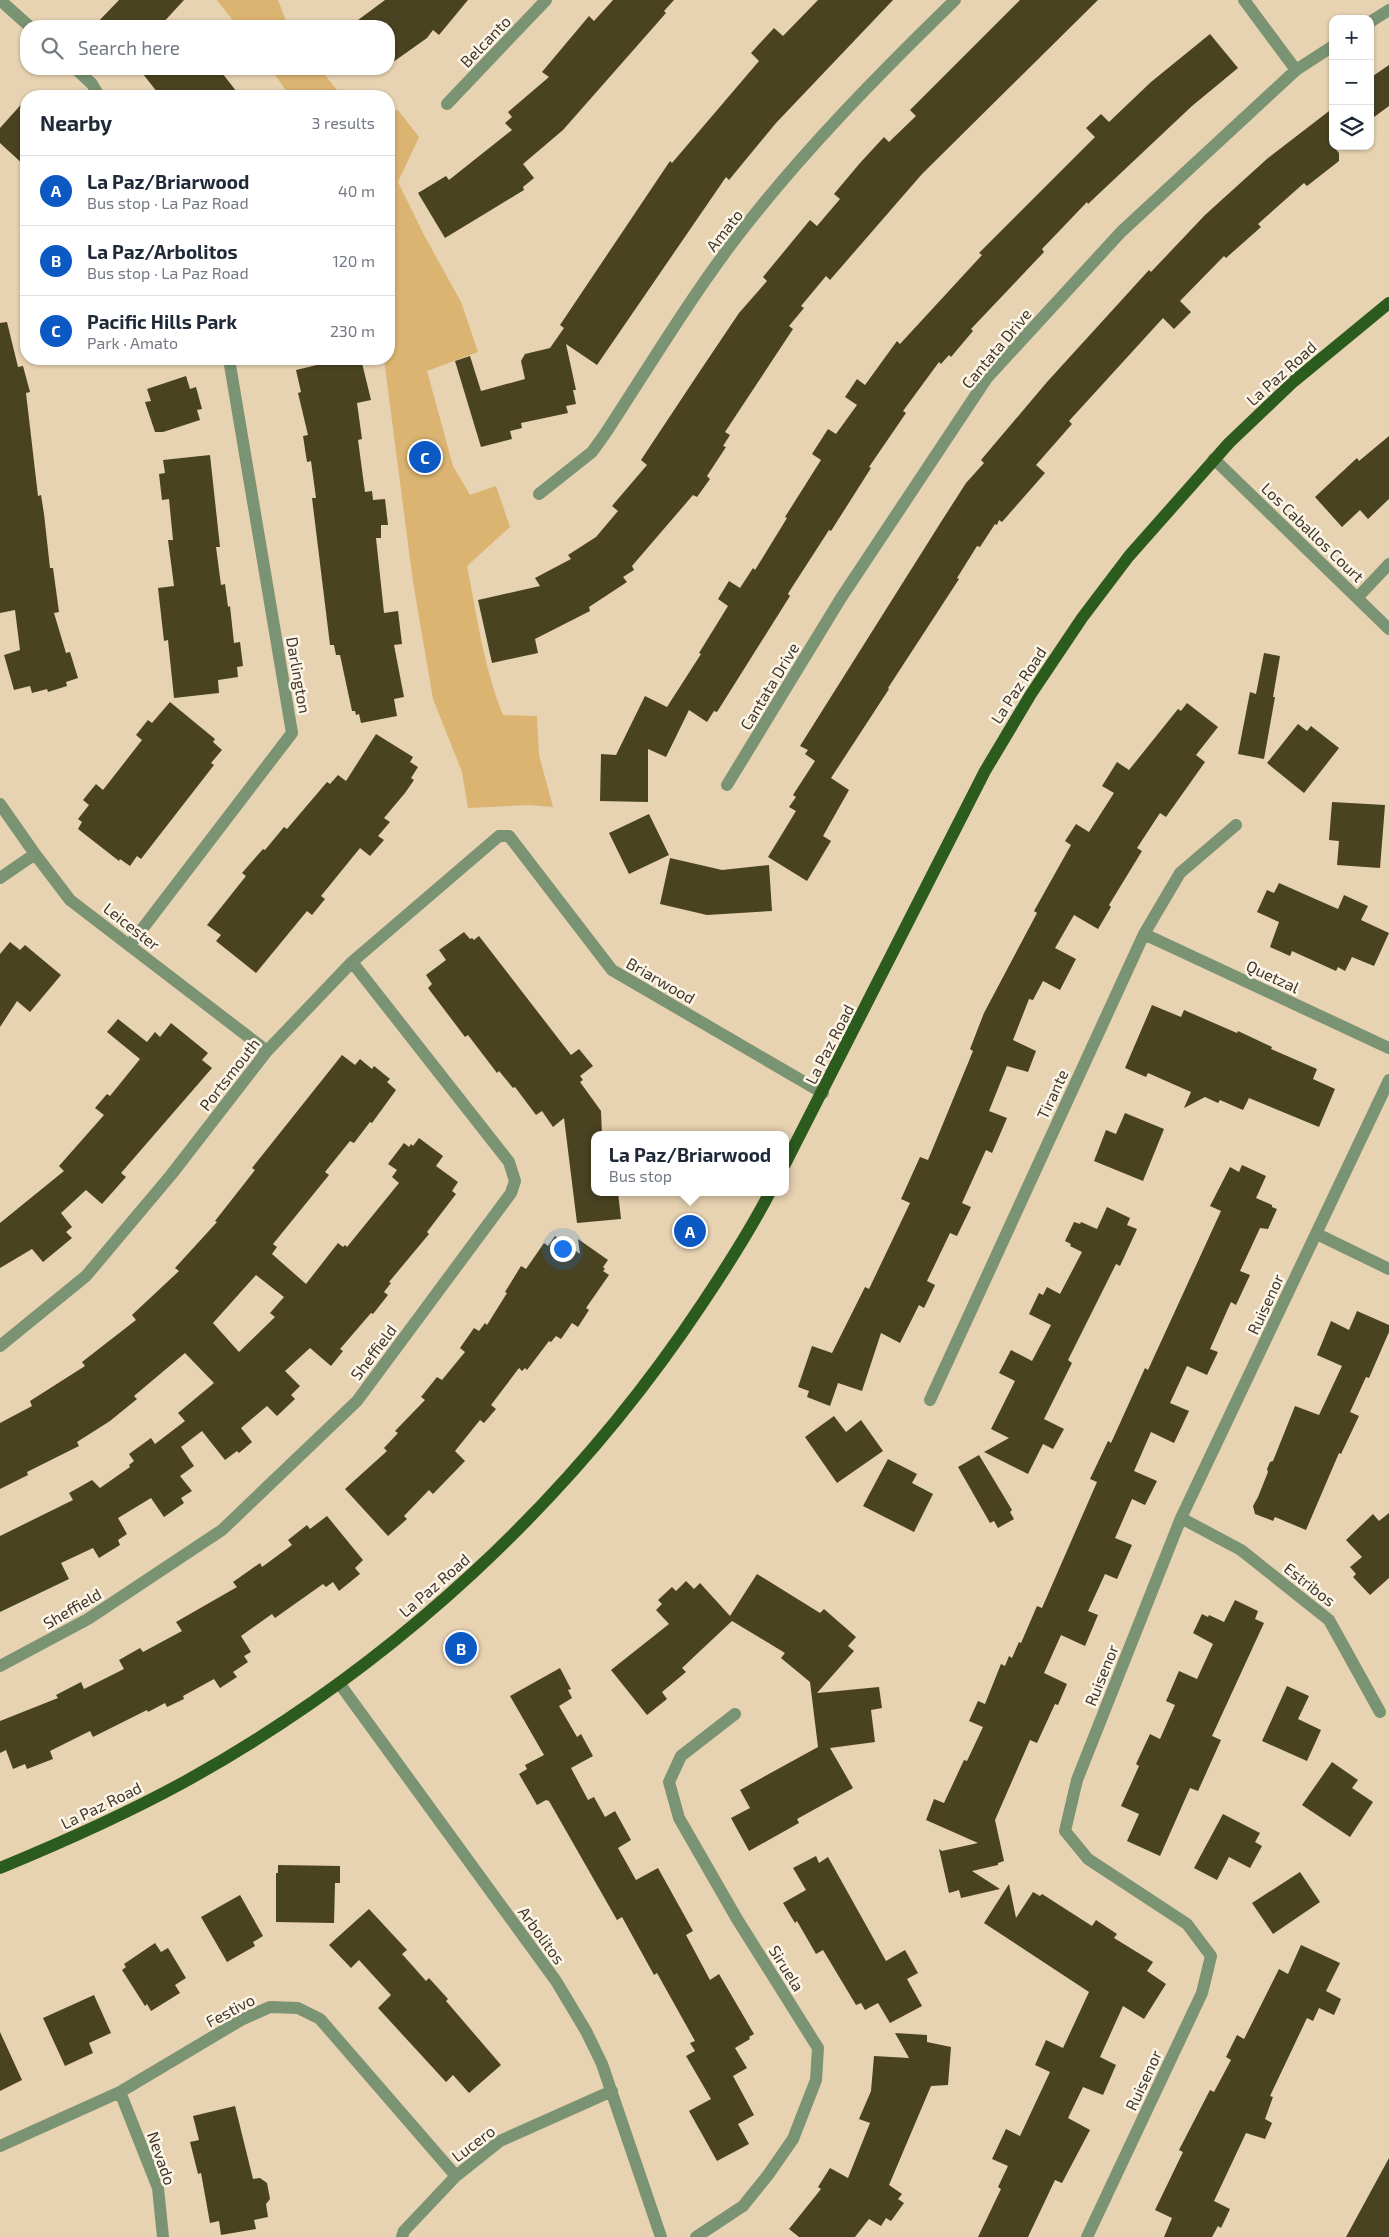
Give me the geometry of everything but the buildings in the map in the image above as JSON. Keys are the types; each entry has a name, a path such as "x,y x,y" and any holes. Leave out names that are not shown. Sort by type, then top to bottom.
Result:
{"main road":[{"name":"La Paz Road","path":"789,1156 964,811 1007,732 1055,657 1105,587 1214,459 1293,382 1389,303"},
{"name":"La Paz Road","path":"0,1868 90,1829 185,1782 257,1738 339,1683 427,1614 514,1534 579,1466 641,1390 689,1324 732,1258 768,1196"}],"street":[{"path":"0,0 22,20"},
{"name":"Belcanto","path":"447,104 546,0"},
{"name":"Amato","path":"539,494 592,452 707,279 734,241 780,186 831,128 955,0"},
{"path":"1244,0 1296,70"},
{"path":"1374,19 1389,10"},
{"name":"Cantata Drive","path":"727,785 841,598 987,378 1120,232 1296,70 1329,49"},
{"path":"82,75 96,90"},
{"name":"Darlington","path":"130,945 292,733 230,365"},
{"name":"Los Caballos Court","path":"1214,459 1389,628"},
{"path":"1357,598 1389,564"},
{"name":"Leicester","path":"0,804 34,854 70,900 267,1051"},
{"name":"Tirante","path":"930,1400 1144,934 1180,873 1236,826"},
{"name":"Briarwood","path":"499,836 508,836 612,970 823,1092"},
{"name":"Portsmouth","path":"0,1346 86,1276 171,1175 267,1051 352,962 499,836"},
{"path":"0,878 34,854"},
{"name":"Quetzal","path":"1144,934 1389,1048"},
{"name":"Sheffield","path":"0,1666 88,1619 222,1530 357,1401 511,1193 515,1181 509,1162 352,962"},
{"name":"Ruisenor","path":"1087,2237 1202,1993 1211,1956 1186,1924 1088,1859 1065,1830 1077,1780 1181,1518 1389,1080"},
{"path":"1317,1234 1389,1269"},
{"name":"Estribos","path":"1181,1518 1241,1550 1329,1620 1380,1712"},
{"name":"Arbolitos","path":"339,1683 556,1981 586,2032 612,2091 661,2237"},
{"name":"Siruela","path":"696,2237 743,2206 768,2175 793,2139 816,2080 817,2072 818,2048 737,1919 679,1818 669,1782 680,1756 735,1714"},
{"name":"Festivo","path":"0,2146 120,2092 241,2020 270,2007 298,2008 320,2020 456,2176"},
{"name":"Lucero","path":"402,2237 404,2231 456,2176 500,2141 612,2091"},
{"name":"Nevado","path":"120,2092 158,2188 163,2237"}],"shaded area":[{"path":"217,0 278,0 286,20 232,20"},
{"path":"275,75 325,75 337,90 286,90"},
{"path":"398,110 419,137 398,182 424,235 461,302 478,352 427,371 453,466 470,495 496,486 510,527 467,566 482,642 496,697 503,715 537,716 539,755 553,807 529,805 468,808 462,772 433,699 413,582 385,365 395,365 395,111"}],"place":[{"name":"Pacific Hills Park","path":"425,457"},
{"name":"La Paz/Briarwood","path":"690,1231"},
{"name":"La Paz/Arbolitos","path":"461,1648"}]}
